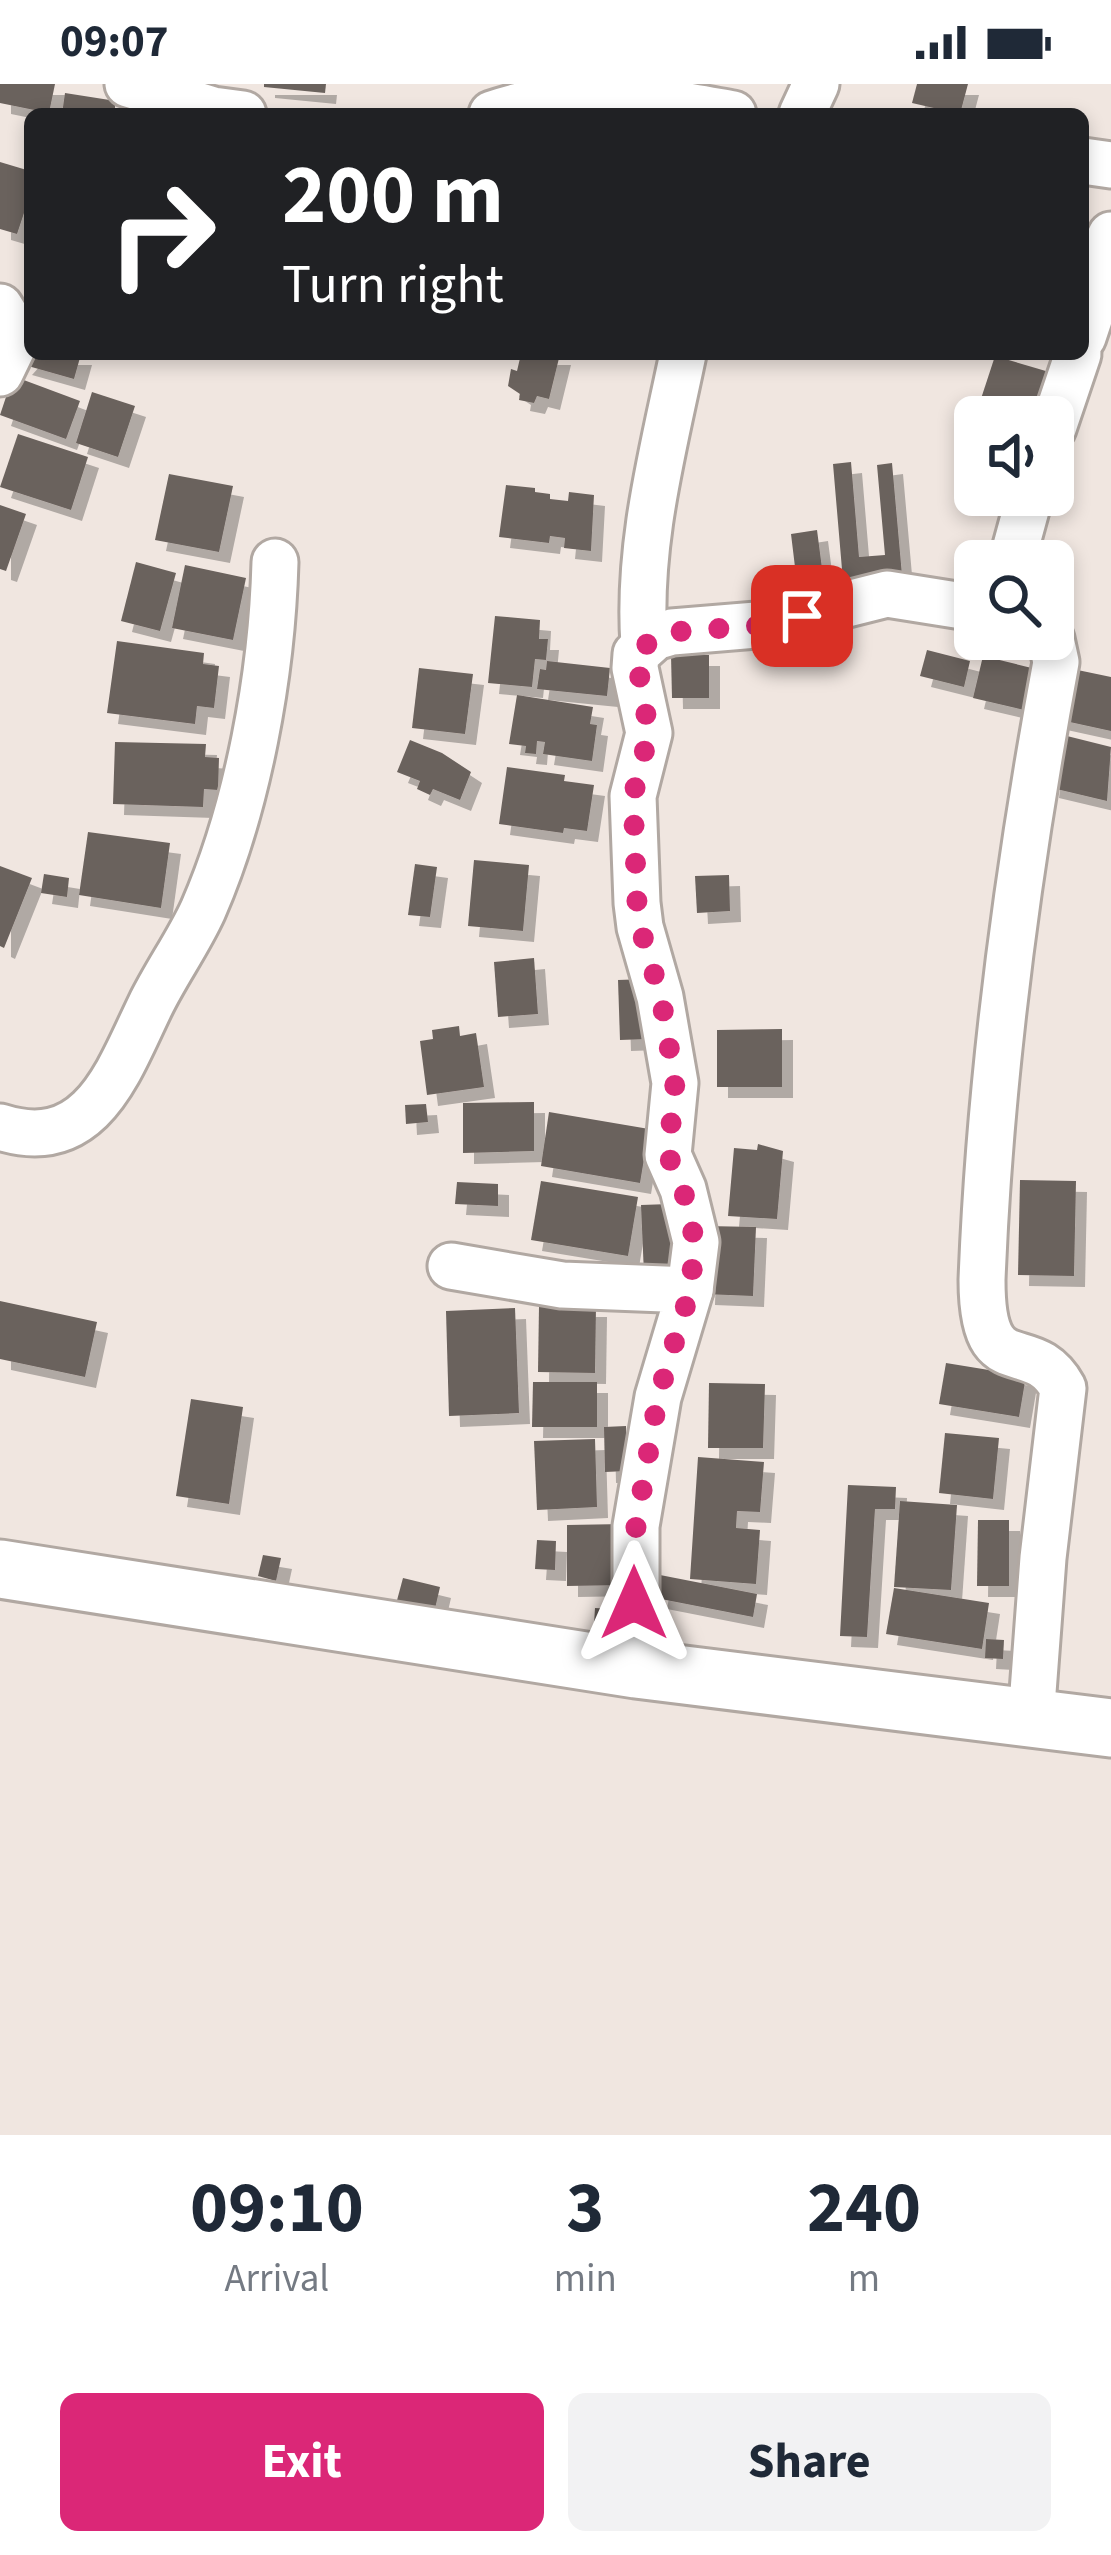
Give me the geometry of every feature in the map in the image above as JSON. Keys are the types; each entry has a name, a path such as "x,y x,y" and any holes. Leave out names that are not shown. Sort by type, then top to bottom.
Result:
{"main road":[{"path":"0,1569 636,1669 1111,1728"}],"street":[{"path":"128,84 224,103"},
{"path":"509,108 615,93 688,108"},
{"path":"1089,320 1089,282 1111,235"},
{"path":"0,307 18,336 0,373"},
{"path":"644,645 640,595 651,494 682,360"},
{"path":"1064,396 1076,360"},
{"path":"0,1127 17,1133 51,1133 75,1125 114,1083 202,910 243,785 273,631 274,562"},
{"path":"636,1669 636,1526 658,1397 690,1291 695,1242 683,1189 668,1155 675,1083 661,997 637,903 633,796 649,733 636,654 672,632 768,625 887,593 954,604"},
{"path":"1031,1719 1042,1558 1064,1388 1057,1376 1039,1364 1005,1352 990,1340 982,1316 982,1280 1001,1009 1056,660"},
{"path":"451,1266 562,1285 690,1291"}],"building":[{"path":"0,84 55,84 50,108 0,103"},
{"path":"264,84 326,84 325,93"},
{"path":"917,84 968,84 962,108 912,103"},
{"path":"65,93 116,101 115,108 63,108"},
{"path":"0,162 24,169 24,213 17,234 0,229"},
{"path":"25,360 79,360 74,379 21,364"},
{"path":"520,360 559,360 549,399 537,396 534,403 519,400 520,394 508,386 511,369 517,371"},
{"path":"994,360 1056,374 1049,396 982,396"},
{"path":"13,376 80,401 66,439 0,415"},
{"path":"92,392 135,406 118,457 76,443"},
{"path":"18,434 88,457 71,510 0,487"},
{"path":"851,462 859,557 885,555 877,465 892,463 902,575 843,581 833,464"},
{"path":"169,474 233,486 219,552 155,540"},
{"path":"506,485 535,488 535,492 550,494 550,499 568,501 569,492 594,495 591,551 564,548 565,538 550,536 549,543 499,537"},
{"path":"0,505 26,514 6,571 0,569"},
{"path":"817,530 826,599 802,602 801,592 808,591 804,566 795,567 791,534"},
{"path":"136,562 176,573 160,631 121,621"},
{"path":"185,565 246,578 233,640 172,628"},
{"path":"495,616 540,620 539,639 548,639 546,660 535,659 532,687 488,683"},
{"path":"117,641 204,653 203,664 219,666 214,708 197,706 195,724 107,713"},
{"path":"927,650 970,661 964,687 920,676"},
{"path":"671,655 709,655 709,698 672,698"},
{"path":"982,660 1048,672 1037,713 973,698"},
{"path":"547,661 610,668 607,696 537,689 540,669 546,670"},
{"path":"419,668 473,674 465,734 412,728"},
{"path":"1068,668 1111,677 1111,731 1056,719"},
{"path":"517,695 593,707 590,724 597,725 592,761 543,754 545,742 537,741 536,754 525,753 526,746 509,744"},
{"path":"1055,733 1111,747 1107,801 1048,787"},
{"path":"410,740 471,772 460,800 433,789 430,795 417,789 420,781 397,772"},
{"path":"115,742 206,744 205,757 219,758 218,790 204,789 203,807 113,804"},
{"path":"507,767 565,775 564,781 594,785 587,831 564,828 563,833 499,824"},
{"path":"88,832 170,843 161,908 79,895"},
{"path":"474,860 529,865 523,931 468,926"},
{"path":"415,864 437,867 430,917 408,915"},
{"path":"0,866 32,878 4,948 0,946"},
{"path":"44,874 69,878 67,897 41,893"},
{"path":"729,875 730,911 697,913 695,876"},
{"path":"534,958 538,1014 498,1017 494,962"},
{"path":"646,979 648,1039 620,1040 618,980"},
{"path":"459,1026 460,1036 476,1033 484,1087 427,1095 420,1041 433,1039 432,1030"},
{"path":"782,1029 782,1087 717,1087 717,1030"},
{"path":"534,1102 534,1151 463,1153 463,1103"},
{"path":"426,1104 428,1122 406,1124 405,1105"},
{"path":"549,1112 649,1129 640,1183 541,1166"},
{"path":"758,1144 783,1151 777,1219 728,1216 734,1148 757,1150"},
{"path":"1020,1180 1076,1181 1074,1276 1018,1275"},
{"path":"541,1181 638,1197 628,1256 531,1240"},
{"path":"457,1182 498,1184 498,1206 455,1204"},
{"path":"670,1204 674,1272 644,1274 641,1205"},
{"path":"706,1226 756,1227 753,1296 704,1294"},
{"path":"0,1301 97,1322 85,1377 0,1359"},
{"path":"539,1306 596,1306 595,1373 538,1372"},
{"path":"515,1308 519,1413 449,1416 446,1311"},
{"path":"946,1363 1026,1376 1019,1417 939,1404"},
{"path":"533,1382 597,1382 597,1427 532,1427"},
{"path":"709,1383 765,1384 763,1448 708,1448"},
{"path":"191,1399 243,1407 229,1504 176,1496"},
{"path":"626,1426 627,1471 605,1472 604,1427"},
{"path":"945,1433 999,1438 993,1499 939,1493"},
{"path":"595,1439 597,1507 537,1510 534,1441"},
{"path":"698,1457 764,1462 760,1512 737,1511 736,1528 760,1530 756,1584 690,1579"},
{"path":"848,1485 896,1487 895,1509 875,1509 867,1637 840,1636"},
{"path":"900,1501 957,1505 951,1590 894,1587"},
{"path":"978,1520 1009,1520 1009,1586 977,1586"},
{"path":"624,1524 625,1585 567,1586 567,1525"},
{"path":"537,1540 556,1541 555,1570 535,1569"},
{"path":"263,1555 281,1558 276,1581 258,1576"},
{"path":"660,1575 757,1594 753,1617 656,1598"},
{"path":"403,1578 440,1587 434,1613 396,1604"},
{"path":"894,1588 989,1603 982,1649 886,1634"},
{"path":"595,1608 613,1609 610,1641 593,1640"},
{"path":"986,1639 1004,1640 1003,1659 985,1658"}],"route":[{"path":"634,1603 636,1526 658,1397 690,1291 695,1242 683,1189 668,1155 675,1083 661,997 637,903 633,796 649,733 636,654 655,637 672,632 768,625 802,616"}]}
